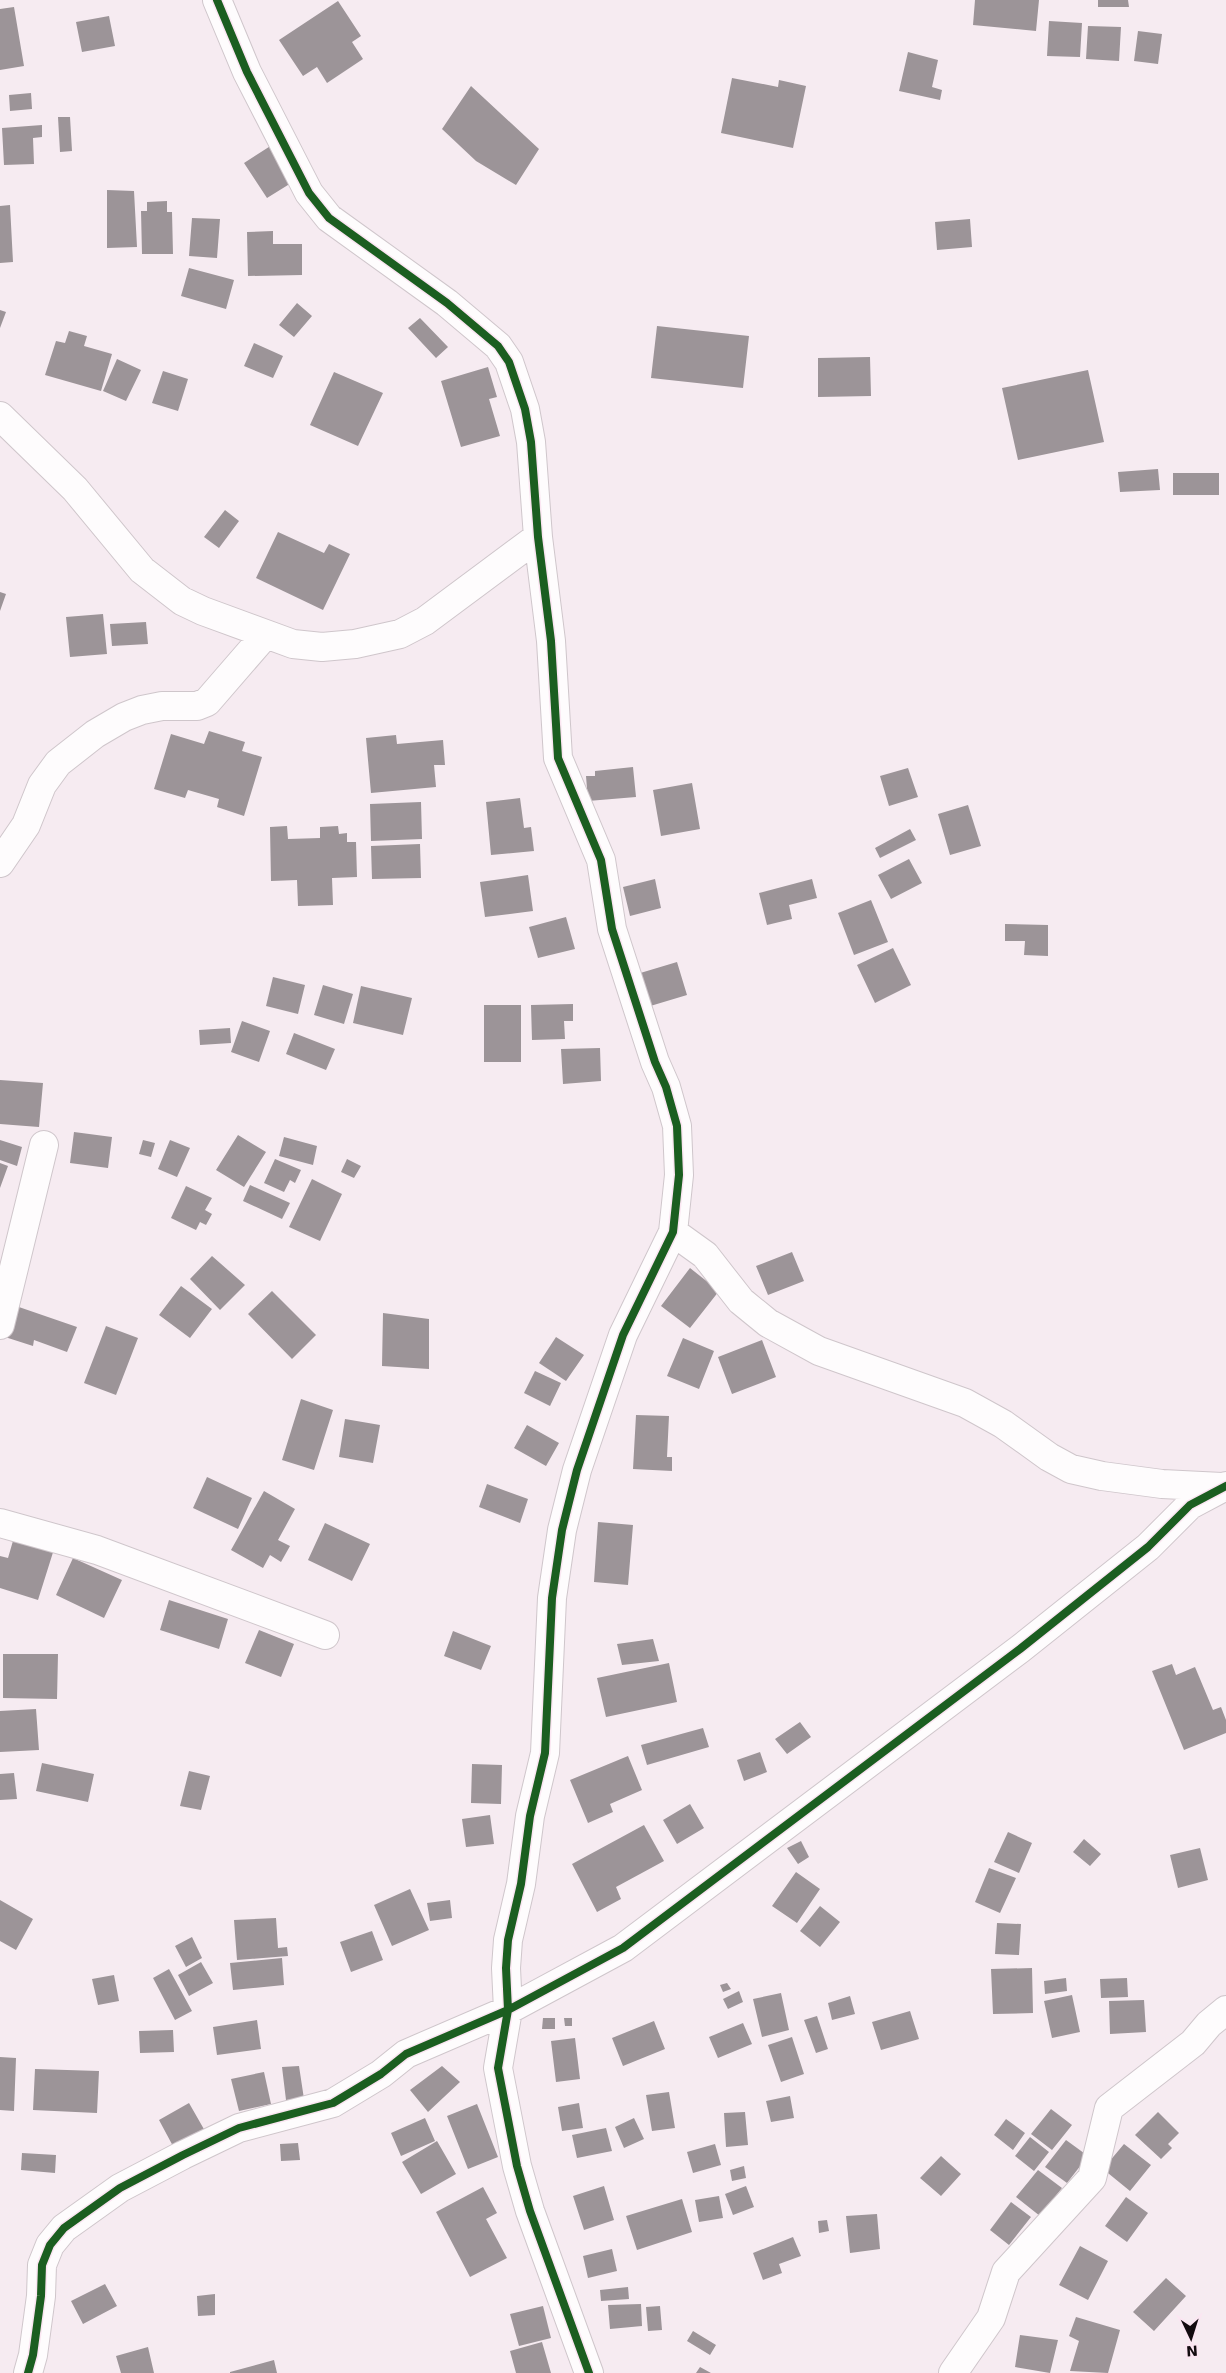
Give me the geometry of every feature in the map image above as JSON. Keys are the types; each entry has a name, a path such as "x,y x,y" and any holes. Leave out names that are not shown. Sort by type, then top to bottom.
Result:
{"street":[{"path":"217,0 256,89 310,193 329,218 446,303 498,346 509,362 525,409 531,442 538,537 551,641 558,758 601,860 612,929 655,1062 666,1087 677,1126 679,1175 673,1232 623,1335 577,1470 562,1530 552,1598 546,1753 530,1816 521,1884 508,1940 508,2010 498,2068 517,2166 530,2211 589,2373"},
{"path":"0,416 75,489 142,570 182,601 265,635 293,644 322,647 355,644 400,634 425,620 538,537"},
{"path":"0,863 26,825 42,785 58,763 95,734 124,717 142,710 162,706 196,706 207,702 265,635"},
{"path":"0,1326 44,1145"},
{"path":"673,1232 705,1255 741,1301 768,1323 819,1351 965,1403 1003,1424 1049,1457 1072,1469 1102,1476 1162,1484 1224,1487"},
{"path":"28,2373 33,2355 41,2296 42,2265 50,2245 64,2228 120,2188 183,2155 239,2128 333,2103 381,2074 406,2054 508,2010 623,1948 1020,1649 1148,1547 1190,1505 1224,1487"},
{"path":"0,1523 97,1550 325,1635"},
{"path":"953,2373 991,2318 1006,2272 1092,2178 1109,2108 1193,2043 1209,2024 1226,2010"}],"building":[{"path":"975,0 1039,0 1036,31 973,25"},
{"path":"1098,0 1128,0 1129,7 1098,7"},
{"path":"338,1 361,36 352,42 363,59 327,83 317,67 303,76 279,40"},
{"path":"14,7 24,66 0,70 0,9"},
{"path":"109,16 115,46 82,52 76,22"},
{"path":"1049,21 1082,23 1080,57 1047,56"},
{"path":"1088,26 1121,27 1119,61 1086,59"},
{"path":"1138,31 1162,34 1158,64 1134,61"},
{"path":"908,52 938,60 932,87 942,90 940,100 899,91"},
{"path":"732,78 778,87 779,80 806,86 793,148 721,133"},
{"path":"471,86 539,149 516,185 476,161 442,129"},
{"path":"31,93 32,109 10,111 9,95"},
{"path":"58,117 70,117 72,151 60,152"},
{"path":"42,125 42,137 33,138 34,164 4,165 2,128"},
{"path":"272,145 296,180 267,198 244,163"},
{"path":"107,190 134,191 137,247 107,248"},
{"path":"167,201 167,212 172,212 173,254 142,254 141,211 147,211 147,202"},
{"path":"10,205 13,262 0,263 0,206"},
{"path":"192,218 220,219 217,258 189,256"},
{"path":"970,219 972,247 937,250 935,222"},
{"path":"273,231 273,244 302,244 302,275 248,276 247,232"},
{"path":"189,268 234,280 226,309 181,296"},
{"path":"297,303 312,316 294,337 279,325"},
{"path":"0,310 6,312 0,328"},
{"path":"420,318 448,347 436,358 408,328"},
{"path":"657,326 749,336 743,388 651,378"},
{"path":"69,331 87,336 84,346 112,354 101,391 45,375 56,341 65,343"},
{"path":"254,343 283,356 273,378 244,366"},
{"path":"870,357 871,396 818,397 818,358"},
{"path":"117,359 141,370 126,401 103,391"},
{"path":"488,367 497,397 489,399 500,436 461,447 441,381"},
{"path":"1088,370 1104,442 1018,460 1002,388"},
{"path":"163,371 188,379 178,411 152,403"},
{"path":"334,372 383,393 358,446 310,425"},
{"path":"1158,469 1160,490 1120,492 1118,472"},
{"path":"1173,473 1219,473 1219,495 1173,495"},
{"path":"225,510 239,521 219,548 204,537"},
{"path":"278,532 324,553 329,544 350,554 323,610 256,578"},
{"path":"0,592 6,594 0,611"},
{"path":"103,614 107,654 70,657 66,617"},
{"path":"146,622 148,644 112,646 110,624"},
{"path":"209,731 245,742 242,751 262,757 244,816 217,807 219,799 188,790 185,798 154,789 171,734 204,744"},
{"path":"396,735 397,744 443,740 445,765 434,765 436,787 371,793 366,738"},
{"path":"633,767 636,797 588,801 586,776 595,776 595,771"},
{"path":"908,768 918,797 889,806 880,776"},
{"path":"692,783 700,829 661,836 653,790"},
{"path":"520,798 524,828 531,827 534,851 491,855 486,802"},
{"path":"421,802 422,839 371,841 370,804"},
{"path":"968,805 981,846 950,855 938,814"},
{"path":"287,826 288,839 320,838 320,827 338,826 339,834 347,833 347,842 356,842 357,877 332,878 333,905 298,906 297,880 271,881 270,827"},
{"path":"910,829 916,840 880,858 875,848"},
{"path":"420,844 421,878 372,879 371,846"},
{"path":"909,859 922,883 891,899 878,875"},
{"path":"528,875 533,911 485,917 480,882"},
{"path":"655,879 661,908 630,916 623,887"},
{"path":"812,879 817,898 789,905 792,919 767,925 759,893"},
{"path":"871,900 888,942 854,955 838,913"},
{"path":"566,917 575,949 538,958 529,927"},
{"path":"1005,924 1048,925 1048,956 1024,955 1025,941 1005,941"},
{"path":"893,948 911,985 875,1003 857,965"},
{"path":"677,962 687,995 647,1007 637,974"},
{"path":"273,977 305,985 298,1014 266,1006"},
{"path":"323,985 353,994 344,1024 314,1015"},
{"path":"361,986 412,998 403,1035 353,1023"},
{"path":"573,1004 573,1021 564,1021 565,1039 532,1040 531,1005"},
{"path":"484,1005 521,1005 521,1062 484,1062"},
{"path":"242,1021 270,1031 259,1062 231,1052"},
{"path":"230,1028 231,1043 200,1045 199,1030"},
{"path":"294,1033 335,1049 326,1070 286,1054"},
{"path":"600,1048 601,1081 563,1084 561,1049"},
{"path":"0,1080 43,1083 39,1127 0,1124"},
{"path":"74,1132 112,1137 108,1168 70,1163"},
{"path":"238,1135 266,1152 244,1187 216,1170"},
{"path":"284,1137 317,1146 313,1165 279,1156"},
{"path":"0,1140 22,1147 17,1166 0,1160"},
{"path":"143,1140 155,1143 151,1157 139,1154"},
{"path":"170,1140 190,1148 177,1177 158,1169"},
{"path":"275,1159 301,1170 295,1183 290,1180 284,1192 264,1183"},
{"path":"347,1159 361,1166 354,1178 341,1172"},
{"path":"0,1163 8,1166 0,1188"},
{"path":"312,1179 342,1194 320,1241 289,1227"},
{"path":"250,1185 290,1203 282,1219 243,1201"},
{"path":"186,1186 212,1198 205,1210 212,1214 206,1225 200,1222 196,1230 171,1218"},
{"path":"792,1252 804,1281 768,1295 756,1266"},
{"path":"212,1256 245,1285 220,1310 190,1279"},
{"path":"690,1268 719,1291 690,1328 661,1306"},
{"path":"181,1286 212,1309 190,1338 159,1315"},
{"path":"272,1291 316,1335 292,1359 248,1314"},
{"path":"16,1306 77,1327 67,1352 34,1340 33,1346 5,1337"},
{"path":"383,1313 429,1319 429,1369 382,1366"},
{"path":"106,1326 138,1338 116,1395 84,1383"},
{"path":"556,1337 584,1355 566,1381 539,1363"},
{"path":"683,1338 714,1351 699,1389 667,1376"},
{"path":"762,1340 776,1377 732,1394 718,1357"},
{"path":"535,1371 561,1383 550,1406 524,1393"},
{"path":"301,1399 333,1410 314,1470 282,1460"},
{"path":"636,1415 669,1416 667,1457 672,1457 672,1471 633,1469"},
{"path":"345,1419 380,1425 373,1463 339,1457"},
{"path":"527,1425 559,1443 546,1466 514,1448"},
{"path":"207,1477 252,1498 238,1529 193,1508"},
{"path":"487,1484 528,1499 520,1523 479,1507"},
{"path":"264,1491 295,1509 278,1540 290,1546 281,1562 270,1555 263,1568 231,1550"},
{"path":"598,1522 633,1525 628,1585 594,1582"},
{"path":"325,1523 370,1544 352,1581 308,1560"},
{"path":"15,1534 55,1546 38,1600 0,1588 0,1556 8,1558"},
{"path":"73,1558 122,1580 104,1618 56,1595"},
{"path":"169,1600 228,1619 219,1649 160,1630"},
{"path":"259,1630 294,1644 281,1677 245,1663"},
{"path":"453,1631 491,1646 481,1670 444,1656"},
{"path":"653,1639 659,1661 622,1665 617,1644"},
{"path":"3,1654 58,1654 57,1699 3,1698"},
{"path":"669,1663 677,1702 606,1717 597,1678"},
{"path":"1172,1664 1176,1675 1195,1667 1213,1710 1221,1707 1226,1720 1226,1733 1184,1750 1152,1671"},
{"path":"36,1709 39,1750 0,1752 0,1711"},
{"path":"800,1722 811,1737 787,1754 775,1739"},
{"path":"703,1728 709,1747 647,1765 641,1745"},
{"path":"760,1752 767,1772 744,1781 737,1760"},
{"path":"628,1756 642,1790 610,1804 613,1812 588,1823 570,1780"},
{"path":"42,1763 94,1774 88,1802 36,1791"},
{"path":"472,1764 502,1765 501,1804 471,1803"},
{"path":"189,1771 210,1776 201,1810 180,1806"},
{"path":"14,1773 17,1799 0,1800 0,1774"},
{"path":"690,1804 704,1828 677,1844 663,1820"},
{"path":"490,1815 494,1844 466,1847 462,1819"},
{"path":"644,1825 664,1861 616,1887 621,1899 597,1912 572,1864"},
{"path":"1008,1832 1032,1843 1019,1873 994,1862"},
{"path":"1084,1839 1101,1854 1090,1866 1073,1852"},
{"path":"801,1841 809,1857 798,1864 787,1848"},
{"path":"1200,1848 1208,1880 1178,1888 1170,1855"},
{"path":"989,1868 1016,1878 1000,1913 975,1902"},
{"path":"796,1872 820,1889 797,1923 772,1906"},
{"path":"410,1889 429,1930 392,1946 374,1905"},
{"path":"0,1900 33,1919 16,1950 0,1941"},
{"path":"450,1900 452,1918 430,1921 427,1903"},
{"path":"820,1906 840,1922 820,1947 800,1931"},
{"path":"276,1918 278,1948 287,1947 288,1956 237,1960 234,1920"},
{"path":"997,1923 1021,1924 1019,1955 995,1954"},
{"path":"372,1931 383,1960 351,1972 340,1942"},
{"path":"192,1937 202,1958 186,1967 175,1946"},
{"path":"282,1958 284,1985 233,1990 230,1963"},
{"path":"201,1962 213,1983 189,1996 178,1975"},
{"path":"1032,1968 1033,2013 993,2014 991,1969"},
{"path":"169,1969 192,2011 175,2020 153,1978"},
{"path":"114,1975 119,2001 98,2005 92,1979"},
{"path":"1066,1978 1067,1991 1045,1994 1044,1981"},
{"path":"1127,1978 1128,1997 1101,1998 1100,1979"},
{"path":"727,1983 731,1989 723,1992 720,1985"},
{"path":"739,1991 743,2002 728,2009 723,1999"},
{"path":"781,1993 789,2030 762,2037 753,1999"},
{"path":"1072,1995 1080,2032 1052,2038 1044,2001"},
{"path":"850,1996 855,2014 832,2020 828,2003"},
{"path":"1144,2000 1146,2032 1110,2034 1109,2001"},
{"path":"910,2011 919,2039 881,2050 872,2022"},
{"path":"817,2016 828,2049 816,2053 804,2020"},
{"path":"543,2018 555,2018 555,2029 542,2029"},
{"path":"564,2018 572,2018 572,2026 565,2026"},
{"path":"257,2020 261,2049 217,2055 213,2027"},
{"path":"654,2021 665,2049 623,2066 612,2038"},
{"path":"743,2023 752,2044 718,2058 709,2037"},
{"path":"173,2030 174,2052 140,2053 139,2031"},
{"path":"792,2037 804,2074 781,2082 768,2045"},
{"path":"575,2038 580,2079 556,2082 551,2041"},
{"path":"0,2057 16,2058 14,2111 0,2110"},
{"path":"299,2066 304,2099 286,2100 282,2067"},
{"path":"442,2066 460,2082 428,2112 410,2090"},
{"path":"35,2069 99,2071 97,2113 33,2110"},
{"path":"264,2072 271,2104 239,2111 231,2079"},
{"path":"669,2092 675,2128 652,2131 646,2095"},
{"path":"790,2096 794,2118 771,2122 766,2101"},
{"path":"189,2103 205,2131 174,2148 159,2120"},
{"path":"579,2103 583,2128 562,2131 558,2107"},
{"path":"477,2104 498,2157 468,2169 447,2116"},
{"path":"1051,2109 1072,2125 1052,2150 1031,2134"},
{"path":"745,2112 748,2145 726,2147 724,2113"},
{"path":"1158,2112 1179,2133 1168,2144 1172,2148 1161,2159 1135,2135"},
{"path":"425,2118 435,2141 401,2156 391,2133"},
{"path":"634,2118 644,2139 624,2148 615,2127"},
{"path":"1006,2119 1025,2133 1013,2150 994,2135"},
{"path":"606,2128 612,2151 577,2158 572,2135"},
{"path":"1030,2137 1049,2152 1034,2171 1015,2156"},
{"path":"1066,2140 1088,2156 1067,2183 1045,2167"},
{"path":"437,2141 456,2174 421,2194 402,2162"},
{"path":"298,2143 300,2160 281,2161 280,2144"},
{"path":"715,2144 721,2165 693,2173 687,2152"},
{"path":"1124,2144 1151,2165 1130,2191 1103,2169"},
{"path":"22,2153 56,2155 55,2173 21,2170"},
{"path":"941,2156 961,2174 941,2196 920,2178"},
{"path":"744,2166 746,2178 732,2181 730,2170"},
{"path":"1038,2170 1062,2188 1040,2216 1016,2197"},
{"path":"604,2186 614,2220 584,2230 573,2196"},
{"path":"746,2186 754,2207 733,2215 725,2194"},
{"path":"483,2187 497,2213 486,2219 507,2258 470,2277 436,2212"},
{"path":"719,2196 723,2218 699,2222 695,2200"},
{"path":"1126,2197 1148,2213 1127,2242 1105,2226"},
{"path":"682,2199 692,2232 637,2250 626,2216"},
{"path":"1011,2202 1031,2217 1009,2245 990,2230"},
{"path":"877,2214 880,2249 850,2253 846,2216"},
{"path":"827,2220 829,2231 819,2233 818,2221"},
{"path":"793,2237 801,2256 779,2264 782,2273 763,2280 753,2253"},
{"path":"1080,2246 1108,2261 1088,2300 1059,2285"},
{"path":"612,2249 617,2271 588,2278 583,2256"},
{"path":"1166,2278 1186,2296 1154,2331 1133,2312"},
{"path":"105,2284 117,2306 83,2324 71,2301"},
{"path":"628,2287 629,2299 601,2301 600,2290"},
{"path":"215,2294 215,2315 198,2316 197,2296"},
{"path":"641,2304 642,2326 610,2329 608,2305"},
{"path":"543,2306 551,2338 519,2346 510,2314"},
{"path":"660,2306 662,2330 648,2331 646,2307"},
{"path":"1076,2317 1120,2330 1108,2373 1070,2371 1079,2341 1069,2336"},
{"path":"693,2331 716,2345 710,2355 687,2341"},
{"path":"1020,2335 1058,2340 1050,2373 1015,2367"},
{"path":"542,2342 551,2373 516,2373 510,2351"},
{"path":"148,2347 154,2373 121,2373 116,2356"},
{"path":"274,2360 277,2373 230,2373 230,2372"},
{"path":"700,2367 711,2373 696,2373"}],"cycle path":[{"path":"217,0 247,72 309,193 329,218 447,303 498,346 509,362 525,409 531,442 538,537 551,641 558,758 601,860 612,929 655,1062 666,1087 677,1126 679,1175 673,1232 623,1335 577,1470 562,1530 552,1598 545,1753 530,1816 521,1884 508,1940 506,1968 508,2010 498,2068 517,2166 530,2211 589,2373"},
{"path":"28,2373 33,2355 41,2296 42,2265 50,2245 64,2228 120,2188 183,2155 239,2128 333,2103 381,2074 406,2054 508,2010 623,1948 1020,1649 1148,1547 1190,1505 1226,1486"}]}
